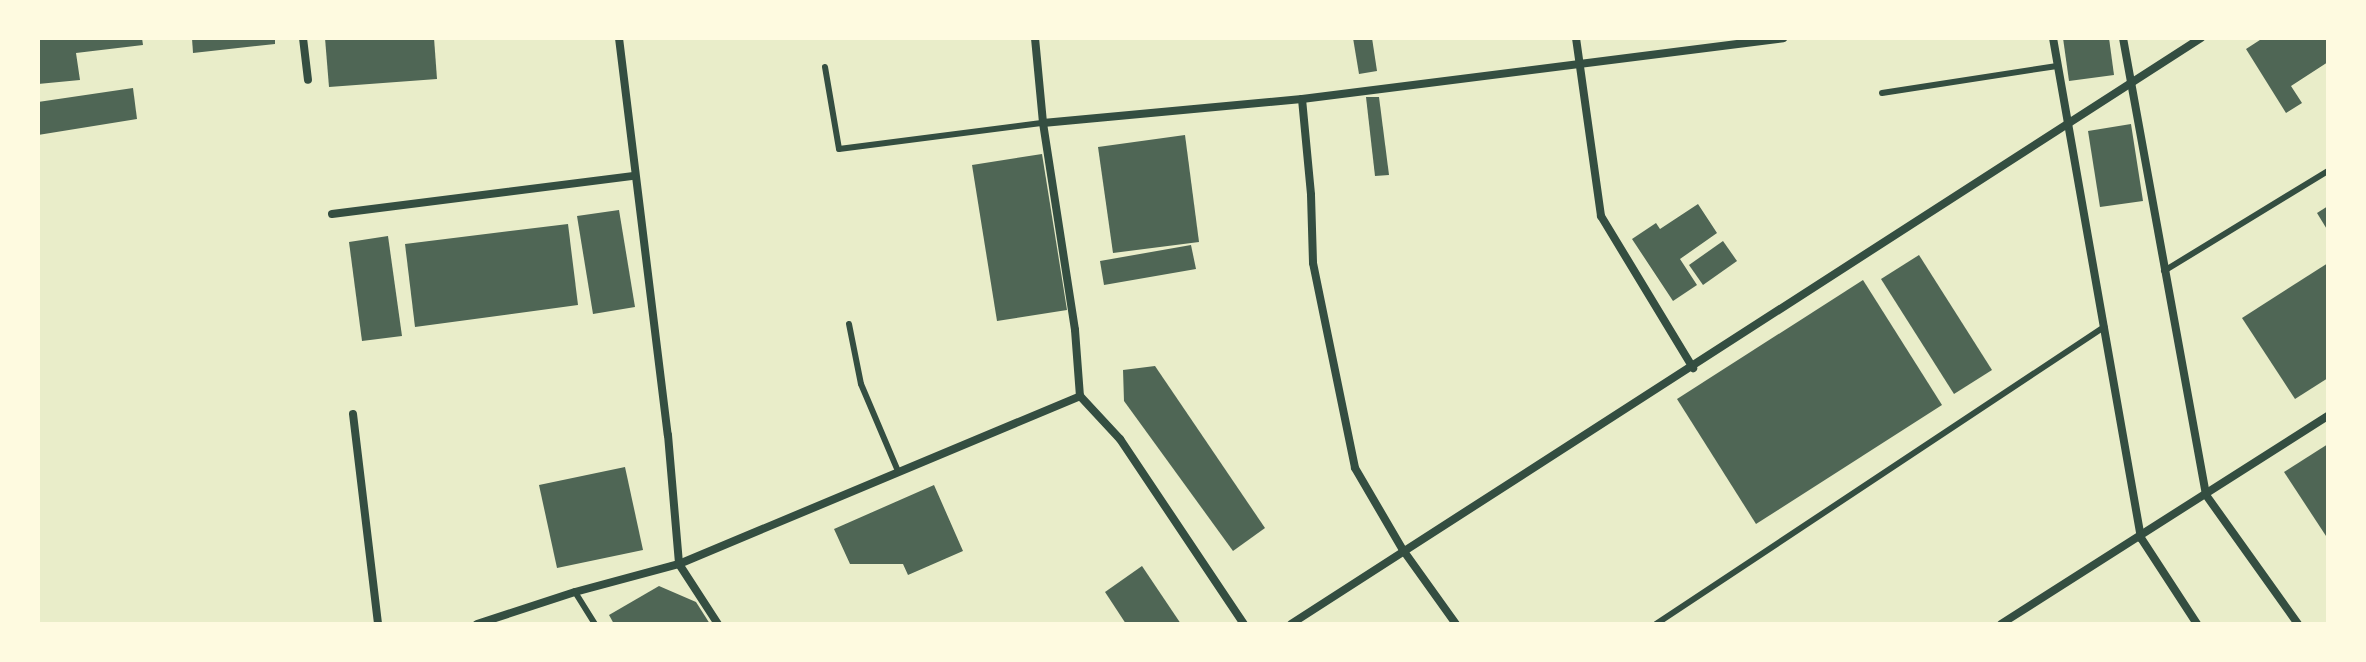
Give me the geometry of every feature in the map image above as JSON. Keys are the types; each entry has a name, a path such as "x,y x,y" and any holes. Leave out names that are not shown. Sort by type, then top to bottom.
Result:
{"street":[{"path":"303,38 308,80"},
{"path":"619,38 668,435 679,564 718,624"},
{"path":"1035,38 1043,123 1075,330 1080,396 1120,439 1244,624"},
{"path":"1576,38 1601,216 1693,368"},
{"path":"1043,123 1302,99 1783,38"},
{"path":"2053,38 2141,538 2197,624"},
{"path":"2123,38 2206,495 2298,624"},
{"path":"1291,624 1693,368 2201,38"},
{"path":"1302,99 1313,263 1355,468 1403,550 1456,624"},
{"path":"332,214 634,176"},
{"path":"477,624 575,592 679,564 1080,396"},
{"path":"353,414 378,624"},
{"path":"2001,624 2141,538 2328,416"}],"lane":[{"path":"1882,93 2057,66"},
{"path":"825,67 839,149 1043,123"},
{"path":"2164,271 2328,171"},
{"path":"849,324 861,384 898,471"},
{"path":"1656,624 2104,327"},
{"path":"575,592 595,624"}],"building":[{"path":"38,38 142,38 143,45 76,53 80,80 38,84"},
{"path":"192,38 275,38 275,44 193,53"},
{"path":"325,38 434,38 437,79 329,87"},
{"path":"1353,38 1372,38 1377,71 1359,74"},
{"path":"2063,38 2109,38 2114,75 2069,81"},
{"path":"2263,38 2328,38 2328,62 2291,86 2302,103 2286,113 2246,49"},
{"path":"133,88 137,119 38,135 38,102"},
{"path":"1366,97 1379,97 1389,175 1375,176"},
{"path":"2131,124 2143,201 2100,207 2088,131"},
{"path":"1185,135 1199,242 1113,253 1098,147"},
{"path":"1042,154 1067,310 997,321 972,165"},
{"path":"1698,204 1717,233 1680,259 1697,285 1673,301 1632,239 1656,223 1660,229"},
{"path":"2328,206 2328,231 2317,213"},
{"path":"619,210 635,307 593,314 577,216"},
{"path":"568,224 578,305 415,327 405,244"},
{"path":"388,236 402,336 362,341 349,242"},
{"path":"1723,241 1737,261 1703,285 1689,265"},
{"path":"1191,245 1196,269 1104,285 1100,261"},
{"path":"1919,255 1992,370 1954,394 1881,279"},
{"path":"2328,263 2328,378 2295,399 2242,318"},
{"path":"1863,280 1942,405 1756,524 1677,399"},
{"path":"1155,366 1265,528 1233,551 1124,401 1123,370"},
{"path":"2328,444 2328,539 2284,472"},
{"path":"625,467 643,550 557,568 539,485"},
{"path":"934,485 963,551 908,575 903,564 850,564 834,529"},
{"path":"1142,566 1181,624 1126,624 1105,592"},
{"path":"659,586 696,602 710,624 614,624 609,615"}]}
